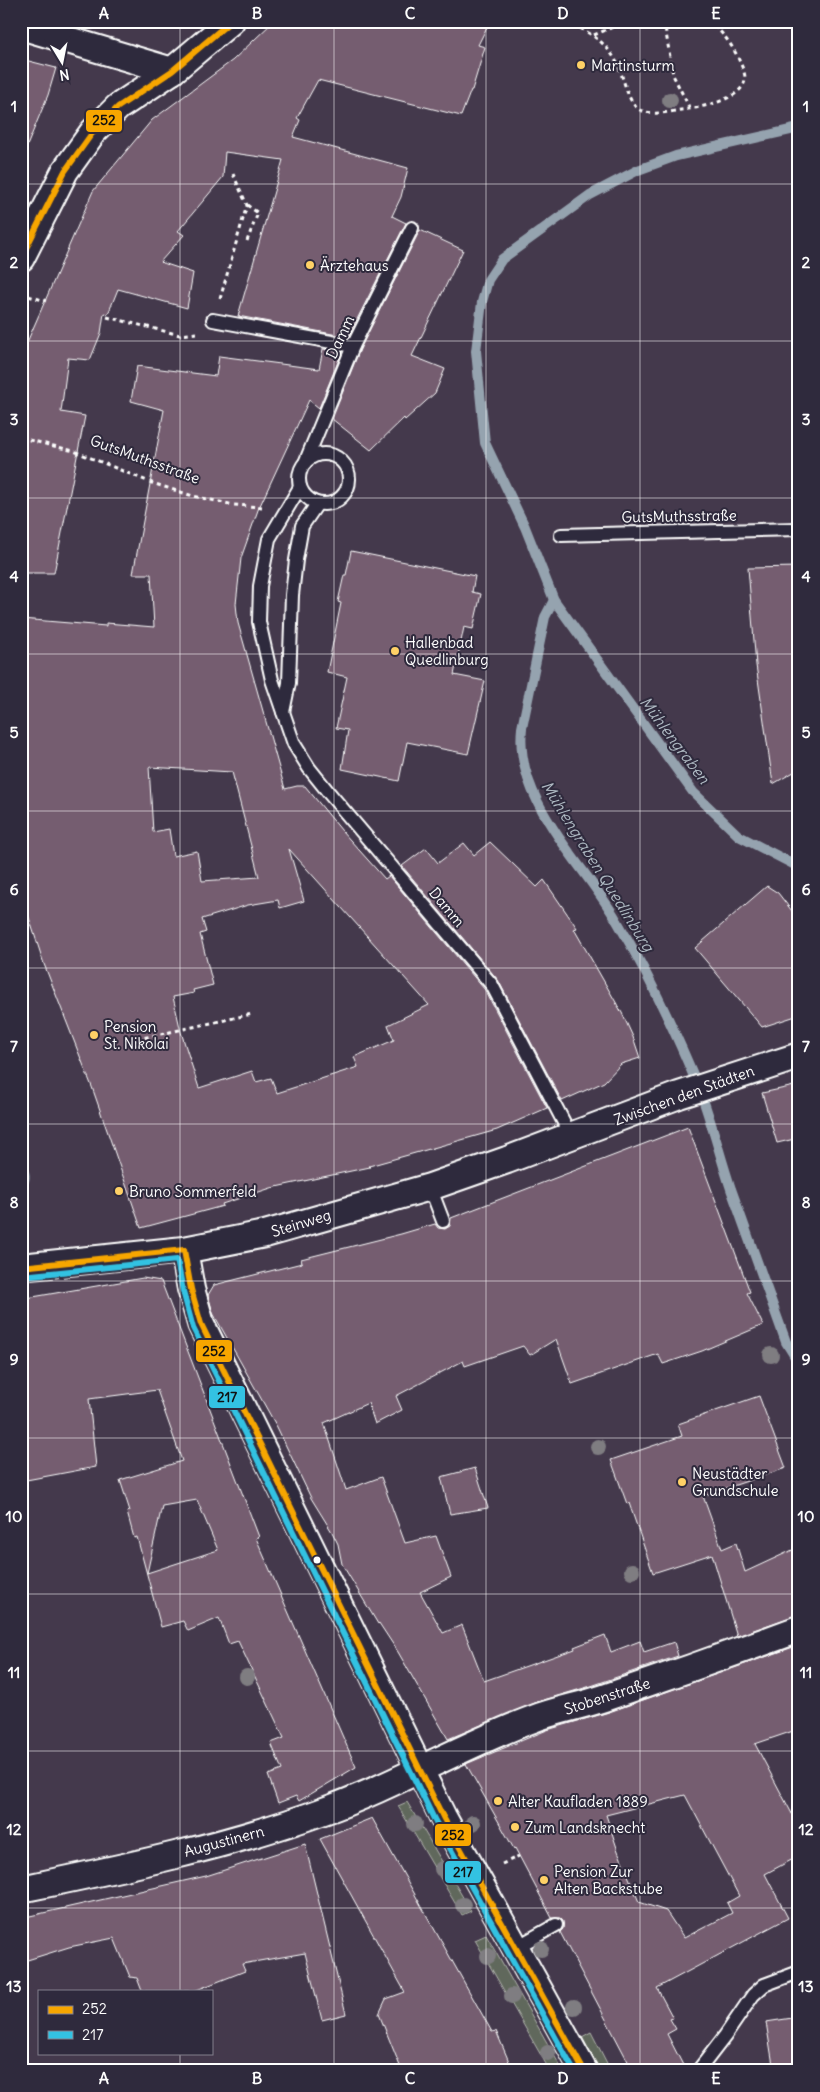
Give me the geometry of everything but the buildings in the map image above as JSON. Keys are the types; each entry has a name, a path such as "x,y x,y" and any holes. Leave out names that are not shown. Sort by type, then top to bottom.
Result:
{"street":[{"path":"21,258 65,171 88,139 118,107 172,71 231,21"},
{"path":"21,26 172,71"},
{"name":"Zwischen den Städten","path":"571,1136 713,1083 799,1056"},
{"name":"Steinweg","path":"21,1267 184,1250 265,1234 430,1186 571,1136"},
{"path":"184,1250 191,1288 201,1324 419,1771 584,2071"},
{"name":"Stobenstraße","path":"419,1771 488,1737 536,1717 618,1693 799,1629"},
{"name":"Augustinern","path":"21,1889 131,1866 256,1833 381,1789 419,1771"}],"lane":[{"name":"Damm","path":"305,463 353,346 412,228"},
{"path":"214,320 353,346"},
{"path":"328,454 335,457 347,469 348,486 345,493 333,503 317,504 304,494 300,487 299,479 305,463 311,458 328,454"},
{"name":"Damm","path":"300,487 268,539 260,586 259,605 262,640 294,744 309,768 492,985 571,1136"},
{"path":"283,712 289,683 292,595 296,560 302,526 317,504"},
{"name":"GutsMuthsstraße","path":"561,535 799,529"},
{"path":"430,1186 443,1221"},
{"path":"515,1948 556,1925"},
{"path":"698,2071 725,2036 753,1994 764,1985 799,1972"}],"path":[{"path":"566,21 594,35 617,63 630,100 635,106 655,114 705,106 733,95 739,90 745,79 738,59 729,42 709,21"},
{"path":"594,35 627,21"},
{"path":"664,21 673,75 690,109"},
{"path":"233,174 247,205 258,213 247,241"},
{"path":"107,317 180,335 188,335 203,330 214,320 247,205"},
{"path":"21,294 46,301"},
{"name":"GutsMuthsstraße","path":"21,438 74,451 152,483 194,496 234,505 287,508"},
{"path":"129,1040 252,1014"}],"green space":[{"path":"407,1802 471,1911 462,1915 398,1806"},
{"path":"486,1935 563,2071 550,2071 475,1940"},
{"path":"591,2032 611,2071 599,2071 582,2037"}],"water":[{"path":"21,1162 29,1173 29,1180 21,1191"}],"waterway":[{"name":"Mühlengraben Quedlinburg","path":"799,128 676,156 638,170 590,195 502,259 488,280 482,302 476,351 485,443 525,527 554,600 693,792 739,836 799,867"},
{"name":"Mühlengraben Quedlinburg","path":"554,600 545,617 522,728 522,755 529,781 540,806 554,830 617,921 672,1026 700,1091 731,1189 786,1342 799,1363"}],"transit line":[{"name":"252","path":"21,258 65,171 93,132 118,107 172,71 231,21"},
{"name":"252","path":"21,1267 184,1250 191,1289 201,1324 443,1817 584,2071"},
{"name":"217","path":"22,1276 177,1260 193,1328 435,1821 574,2071"}],"place":[{"name":"Martinsturm","path":"581,65"},
{"name":"Ärztehaus","path":"310,265"},
{"name":"Hallenbad Quedlinburg","path":"395,651"},
{"name":"Pension St. Nikolai","path":"94,1035"},
{"name":"Bruno Sommerfeld","path":"119,1191"},
{"name":"Neustädter Grundschule","path":"682,1482"},
{"name":"Alter Kaufladen 1889","path":"498,1801"},
{"name":"Zum Landsknecht","path":"515,1827"},
{"name":"Pension Zur Alten Backstube","path":"544,1880"}],"water label":[{"name":"Mühlengraben","path":"675,740"}]}
